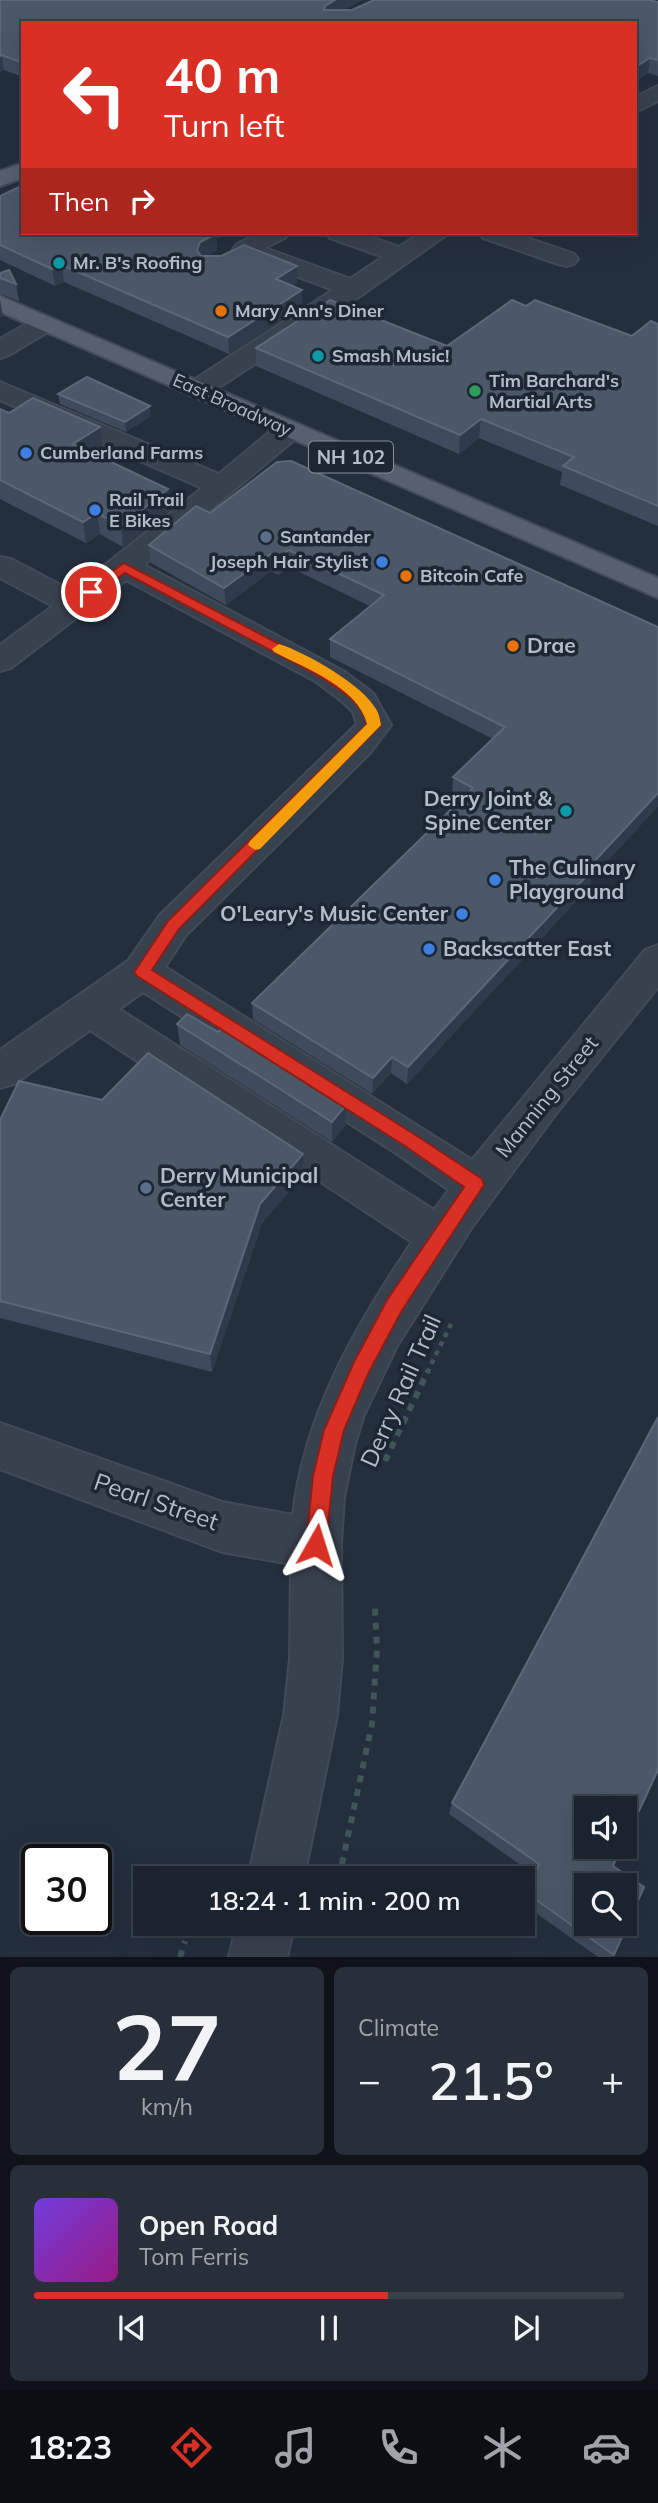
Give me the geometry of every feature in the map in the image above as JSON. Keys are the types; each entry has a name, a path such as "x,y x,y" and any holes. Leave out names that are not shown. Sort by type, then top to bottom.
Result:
{"main road":[{"path":"0,179 21,171"},
{"name":"East Broadway","path":"0,303 657,588"}],"street":[{"path":"637,105 658,92"},
{"path":"223,260 273,235"},
{"path":"343,235 401,256"},
{"path":"198,389 434,235"},
{"path":"497,235 566,259"},
{"path":"245,249 354,289"},
{"path":"0,350 44,324"},
{"path":"0,390 222,485"},
{"path":"0,661 124,567 289,430"},
{"path":"0,566 75,605"},
{"path":"0,1072 142,972 173,925 374,725 370,710 355,694 326,674 124,567"},
{"name":"Manning Street","path":"279,1866 307,1742 316,1660 316,1545 323,1476 334,1430 360,1369 394,1306 475,1185 658,960"},
{"path":"142,972 411,1141 475,1185"},
{"path":"89,1009 440,1237"},
{"name":"Pearl Street","path":"0,1447 222,1527 316,1545"},
{"path":"258,1957 263,1936"}],"path":[{"name":"Derry Rail Trail","path":"383,1466 452,1321"},
{"path":"342,1866 372,1724 377,1648 375,1607"},
{"path":"180,1957 185,1941"}],"building":[{"path":"0,0 335,0 325,6 324,10 352,10 374,0 658,2 658,60 650,58 637,66 637,21 21,21 21,62 0,56"},
{"path":"21,186 21,235 214,235 200,242 197,250 201,256 221,256 244,245 297,266 276,279 302,290 228,337 62,265 52,269 0,245 0,196"},
{"path":"9,270 16,284 0,278 0,273"},
{"path":"330,300 447,346 512,300 526,306 535,300 632,336 651,321 658,324 658,506 563,466 574,457 481,419 460,435 256,348"},
{"path":"87,377 150,406 125,422 58,394"},
{"path":"33,398 100,427 73,444 168,489 121,526 97,513 83,522 0,480 0,409 9,413"},
{"path":"291,461 658,627 658,793 589,867 593,869 408,1067 392,1057 373,1078 252,1003 473,788 453,777 505,727 330,639 384,595 289,550 278,557 271,554 224,588 149,545 196,506 210,513 277,462"},
{"path":"187,1014 218,1032 223,1027 347,1104 332,1122 177,1024"},
{"name":"Derry Municipal Center","path":"148,1053 303,1154 260,1204 210,1354 0,1301 0,1120 19,1081 102,1100"},
{"path":"658,1417 658,1770 637,1815 637,1796 574,1796 574,1859 616,1859 613,1866 623,1873 574,1873 574,1927 535,1899 535,1872 539,1864 452,1803"},
{"path":"637,1882 644,1887 637,1903"},
{"path":"587,1936 622,1936 614,1955"}],"slow traffic":[{"path":"255,845 374,725 370,710 355,694 326,674 279,649"}],"place":[{"name":"Mr. B's Roofing","path":"59,263"},
{"name":"Mary Ann's Diner","path":"221,311"},
{"name":"Smash Music!","path":"318,356"},
{"name":"Tim Barchard's Martial Arts","path":"475,391"},
{"name":"Cumberland Farms","path":"26,453"},
{"name":"Rail Trail E Bikes","path":"95,510"},
{"name":"Santander","path":"266,537"},
{"name":"Joseph Hair Stylist","path":"382,562"},
{"name":"Bitcoin Cafe","path":"406,576"},
{"name":"Drae","path":"513,646"},
{"name":"Derry Joint & Spine Center","path":"566,811"},
{"name":"The Culinary Playground","path":"495,880"},
{"name":"O'Leary's Music Center","path":"462,914"},
{"name":"Backscatter East","path":"429,949"},
{"name":"Derry Municipal Center","path":"146,1188"}],"route":[{"path":"91,592 124,567 326,674 355,694 370,710 374,725 358,744 173,925 142,972 411,1141 475,1185 394,1306 360,1369 334,1430 323,1476 316,1545"}]}
